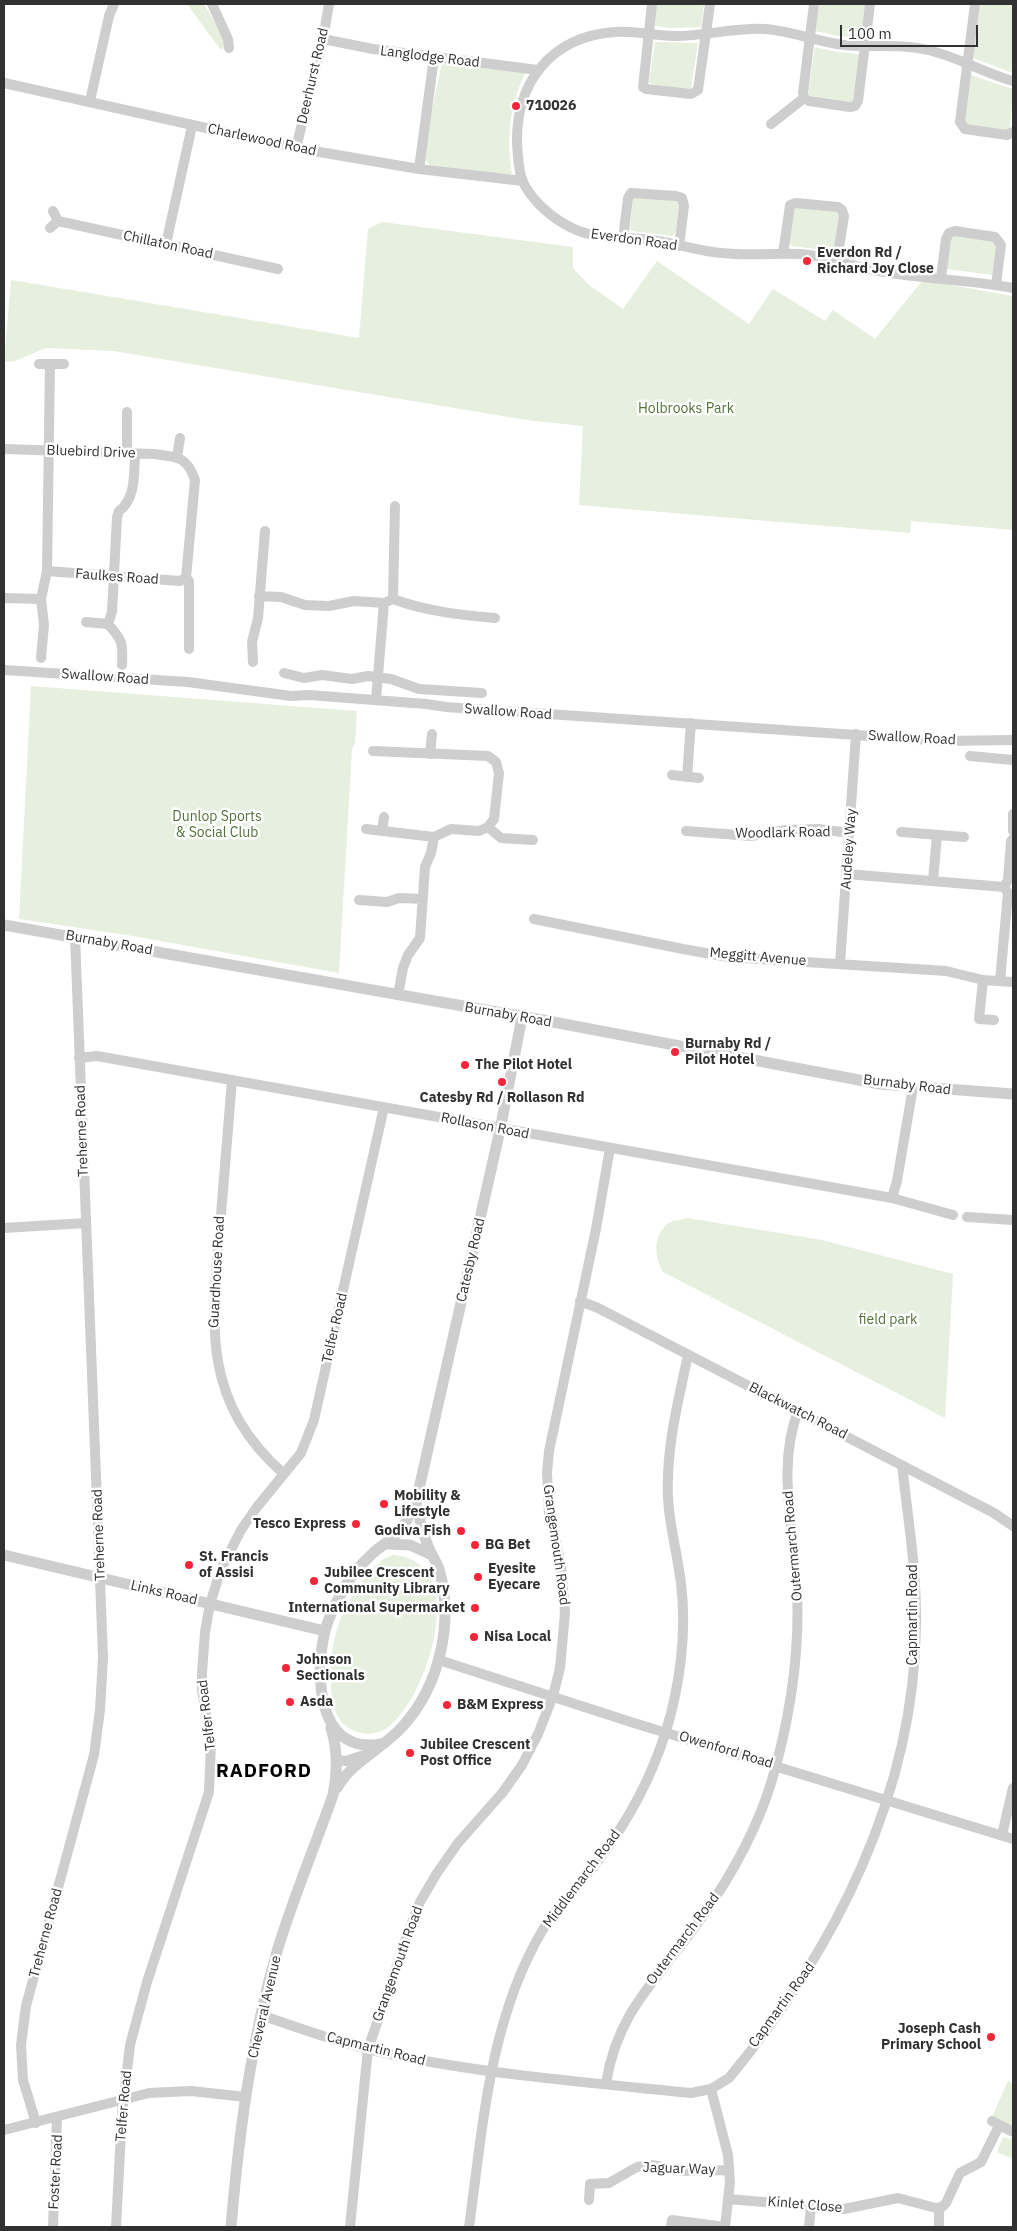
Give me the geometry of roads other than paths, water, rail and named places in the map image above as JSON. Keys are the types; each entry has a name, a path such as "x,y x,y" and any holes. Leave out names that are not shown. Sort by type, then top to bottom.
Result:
{"street":[{"path":"90,101 109,16 114,4"},
{"path":"212,4 228,39 229,48"},
{"name":"Deerhurst Road","path":"296,148 330,4"},
{"path":"652,4 643,87 646,89 691,94 698,90 710,4"},
{"path":"804,98 803,93 814,4"},
{"path":"804,98 809,101 850,107 856,106 870,4"},
{"path":"975,4 961,126 965,129 1007,135 1013,132"},
{"name":"Everdon Road","path":"1013,81 926,49 891,45 865,46 830,43 785,31 758,29 670,36 633,32 596,35 564,48 538,70 526,90 517,134 518,157 523,182 536,201 554,218 572,229 598,236 651,240 721,253 803,254 881,272 1013,288"},
{"name":"Langlodge Road","path":"323,39 373,50 538,70"},
{"path":"419,169 434,57"},
{"name":"Charlewood Road","path":"4,83 296,148 419,169 523,182"},
{"path":"771,124 804,98"},
{"path":"166,244 192,126"},
{"path":"623,239 628,198 631,193 676,196 682,198 684,206 679,246"},
{"path":"782,254 790,205 796,203 838,207 842,210 844,216 837,261"},
{"path":"50,228 58,221 53,211"},
{"name":"Chillaton Road","path":"58,221 278,269"},
{"path":"941,278 946,239 949,233 955,231 995,236 1001,245 996,285"},
{"path":"41,658 44,625 41,599 47,572 48,450 45,364 64,364"},
{"path":"108,624 112,612 117,517 119,511 127,506 132,491 131,453 126,412"},
{"path":"180,438 177,456 190,467 195,480 186,578 189,581 189,649"},
{"name":"Bluebird Drive","path":"4,449 177,456"},
{"path":"376,700 388,601 394,506"},
{"path":"253,662 252,642 258,618 266,531"},
{"name":"Faulkes Road","path":"47,572 180,581 186,578"},
{"path":"260,596 281,597 305,605 329,606 354,601 388,601 459,615 495,618"},
{"path":"4,598 41,599"},
{"path":"86,622 108,624 123,643 122,665"},
{"name":"Swallow Road","path":"4,670 188,682 291,696 309,695 446,707 691,724 944,741 1013,740"},
{"path":"284,673 304,678 328,675 352,679 368,676 378,677 391,679 419,689 482,694"},
{"path":"687,777 691,724"},
{"path":"430,754 432,734"},
{"name":"Audeley Way","path":"840,964 856,734"},
{"path":"366,829 434,837 451,829 479,831 488,827 494,818 499,773 496,762 488,756 373,751"},
{"path":"970,756 1013,760"},
{"path":"672,776 699,778"},
{"path":"1013,814 1013,831"},
{"path":"382,831 384,817"},
{"path":"488,827 501,838 533,840"},
{"name":"Woodlark Road","path":"686,831 751,836 786,830 850,833"},
{"path":"901,832 964,837"},
{"path":"933,881 937,835"},
{"path":"398,995 403,968 408,955 420,938 425,867 431,853 434,837"},
{"path":"1004,887 1008,880 1011,841 1013,839"},
{"path":"847,874 1004,887"},
{"path":"1000,981 1008,893 1004,887"},
{"path":"359,900 387,902 399,898 423,899"},
{"name":"Meggitt Avenue","path":"534,919 728,957 946,971 983,980 1013,982"},
{"name":"Burnaby Road","path":"4,925 75,936 522,1017 880,1084 1013,1094"},
{"name":"Treherne Road","path":"36,2123 23,2080 21,2045 26,2006 94,1755 100,1710 103,1657 75,936"},
{"path":"983,980 979,1019 994,1020"},
{"name":"Catesby Road","path":"387,1544 402,1528 416,1502 500,1130 522,1017"},
{"name":"Rollason Road","path":"79,1058 97,1056 384,1107 500,1130 892,1198 953,1215"},
{"name":"Guardhouse Road","path":"232,1080 213,1303 216,1351 229,1403 249,1436 268,1460 284,1474"},
{"path":"892,1198 897,1181 913,1087"},
{"name":"Telfer Road","path":"116,2227 124,2099 130,2045 135,2020 209,1792 211,1743 202,1691 202,1673 205,1632 210,1604 222,1569 241,1530 301,1453 314,1420 384,1107"},
{"name":"Grangemouth Road","path":"350,2227 368,2049 400,1952 420,1902 436,1873 458,1843 502,1792 522,1764 538,1734 553,1696 562,1654 565,1613 561,1564 549,1513 547,1473 549,1451 610,1148"},
{"path":"967,1217 1013,1220"},
{"path":"4,1228 86,1223"},
{"name":"Blackwatch Road","path":"580,1301 598,1308 902,1465 994,1513 1013,1526"},
{"name":"Middlemarch Road","path":"469,2227 490,2071 516,1984 543,1929 569,1894 596,1864 634,1806 666,1731 677,1679 683,1599 668,1500 670,1444 688,1355"},
{"name":"Outermarch Road","path":"606,2084 615,2044 626,2022 644,1990 700,1921 727,1879 757,1819 776,1765 790,1704 797,1640 797,1589 787,1473 790,1435 798,1411"},
{"name":"Capmartin Road","path":"260,2015 368,2049 490,2071 691,2093 711,2089 729,2078 808,1972 844,1906 865,1859 887,1799 904,1733 913,1674 916,1629 913,1548 902,1465"},
{"name":"Catesby Road","path":"416,1502 420,1525 432,1555"},
{"path":"387,1544 410,1545 432,1555 438,1567 443,1585 446,1615 439,1660 431,1681 410,1718 385,1742 371,1746 356,1745 342,1737 329,1721 321,1684 325,1631 340,1594 358,1568 374,1552 387,1544"},
{"name":"Links Road","path":"4,1555 325,1631"},
{"name":"Owenford Road","path":"439,1660 1013,1839"},
{"name":"Cheveral Avenue","path":"329,1721 338,1760 333,1795"},
{"name":"Cheveral Avenue","path":"231,2227 246,2097 260,2015 279,1947 333,1795 343,1777 370,1752 385,1742"},
{"path":"338,1760 357,1758 370,1752"},
{"path":"1002,1836 1013,1788"},
{"path":"671,2227 672,2220 725,2227 729,2199 728,2155 711,2089"},
{"name":"Foster Road","path":"4,2130 149,2094 191,2091 246,2097"},
{"name":"Foster Road","path":"53,2227 57,2117"},
{"path":"939,2227 939,2208 946,2204 962,2170 981,2162 995,2123 1011,2132"},
{"name":"Jaguar Way","path":"589,2200 590,2184 609,2183 636,2167 652,2165 690,2172 729,2170"},
{"name":"Kinlet Close","path":"729,2199 851,2209 898,2198 939,2208"},
{"path":"809,2227 811,2206"}],"place":[{"name":"710026","path":"516,106"},
{"name":"Everdon Rd / Richard Joy Close","path":"807,261"},
{"name":"Burnaby Rd / Pilot Hotel","path":"675,1052"},
{"name":"The Pilot Hotel","path":"465,1065"},
{"name":"Catesby Rd / Rollason Rd","path":"502,1082"},
{"name":"Mobility & Lifestyle","path":"384,1504"},
{"name":"Tesco Express","path":"356,1524"},
{"name":"Godiva Fish","path":"461,1531"},
{"name":"BG Bet","path":"475,1545"},
{"name":"St. Francis of Assisi","path":"189,1565"},
{"name":"Eyesite Eyecare","path":"478,1577"},
{"name":"Jubilee Crescent Community Library","path":"314,1581"},
{"name":"International Supermarket","path":"475,1608"},
{"name":"Nisa Local","path":"474,1637"},
{"name":"Johnson Sectionals","path":"286,1668"},
{"name":"Asda","path":"290,1702"},
{"name":"B&M Express","path":"447,1705"},
{"name":"Jubilee Crescent Post Office","path":"410,1753"},
{"name":"Joseph Cash Primary School","path":"991,2037"}],"district":[{"name":"RADFORD","path":"264,1772"}],"park label":[{"name":"Holbrooks Park","path":"686,409"},
{"name":"Dunlop Sports & Social Club","path":"217,826"},
{"name":"field park","path":"888,1320"}]}
